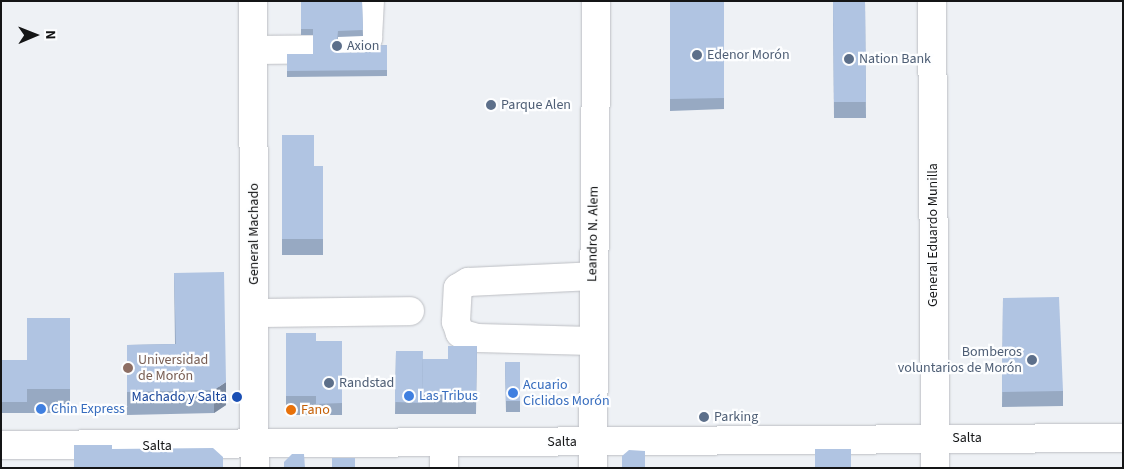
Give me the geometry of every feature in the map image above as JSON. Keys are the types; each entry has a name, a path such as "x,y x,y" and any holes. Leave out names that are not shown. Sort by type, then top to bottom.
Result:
{"street":[{"name":"General Machado","path":"253,1 254,456"},
{"path":"253,50 358,49 365,46 368,38 370,1"},
{"name":"Leandro N. Alem","path":"593,455 592,341 596,1"},
{"name":"General Eduardo Munilla","path":"932,1 935,468"},
{"path":"592,341 477,338 460,333 456,322 458,288 468,282 593,276"},
{"path":"255,313 410,311"},
{"name":"Salta","path":"1,445 43,457 444,456 593,455 935,438 1123,438"}],"building":[{"path":"301,1 362,1 363,30 338,31 336,53 376,52 375,46 387,45 387,70 287,71 287,54 313,54 313,29 301,29"},
{"name":"Edenor Morón","path":"670,1 724,1 724,98 670,99"},
{"name":"Nation Bank","path":"833,1 865,1 866,102 834,102"},
{"path":"282,135 314,135 314,166 323,166 323,239 282,239"},
{"path":"224,272 226,382 214,390 127,392 127,345 176,344 174,273"},
{"name":"Bomberos voluntarios de Morón","path":"1059,297 1063,391 1002,392 1003,298"},
{"path":"27,318 70,318 70,389 27,389"},
{"path":"286,333 316,333 316,396 286,396"},
{"name":"Randstad","path":"316,341 342,341 342,403 316,404"},
{"path":"448,346 477,346 476,395 422,395 423,359 448,359"},
{"name":"Las Tribus","path":"396,351 423,351 422,403 395,402"},
{"path":"1,360 27,360 27,402 1,402"},
{"name":"Acuario Ciclidos Morón","path":"505,362 520,362 520,401 506,401"},
{"path":"74,445 112,445 112,468 74,468"},
{"path":"213,448 223,457 223,468 112,468 112,449"},
{"path":"815,449 851,449 851,468 815,468"},
{"path":"629,450 645,451 645,468 622,468 622,456"},
{"path":"292,454 304,454 305,468 284,468 284,462"},
{"path":"332,458 355,458 355,468 332,468"}],"place":[{"name":"Axion","path":"337,46"},
{"name":"Edenor Morón","path":"697,55"},
{"name":"Nation Bank","path":"849,59"},
{"name":"Parque Alen","path":"491,105"},
{"name":"Bomberos voluntarios de Morón","path":"1032,360"},
{"name":"Universidad de Morón","path":"128,368"},
{"name":"Randstad","path":"329,383"},
{"name":"Acuario Ciclidos Morón","path":"513,393"},
{"name":"Las Tribus","path":"409,396"},
{"name":"Machado y Salta","path":"237,397"},
{"name":"Chin Express","path":"41,409"},
{"name":"Fano","path":"291,410"},
{"name":"Parking","path":"704,417"}]}
